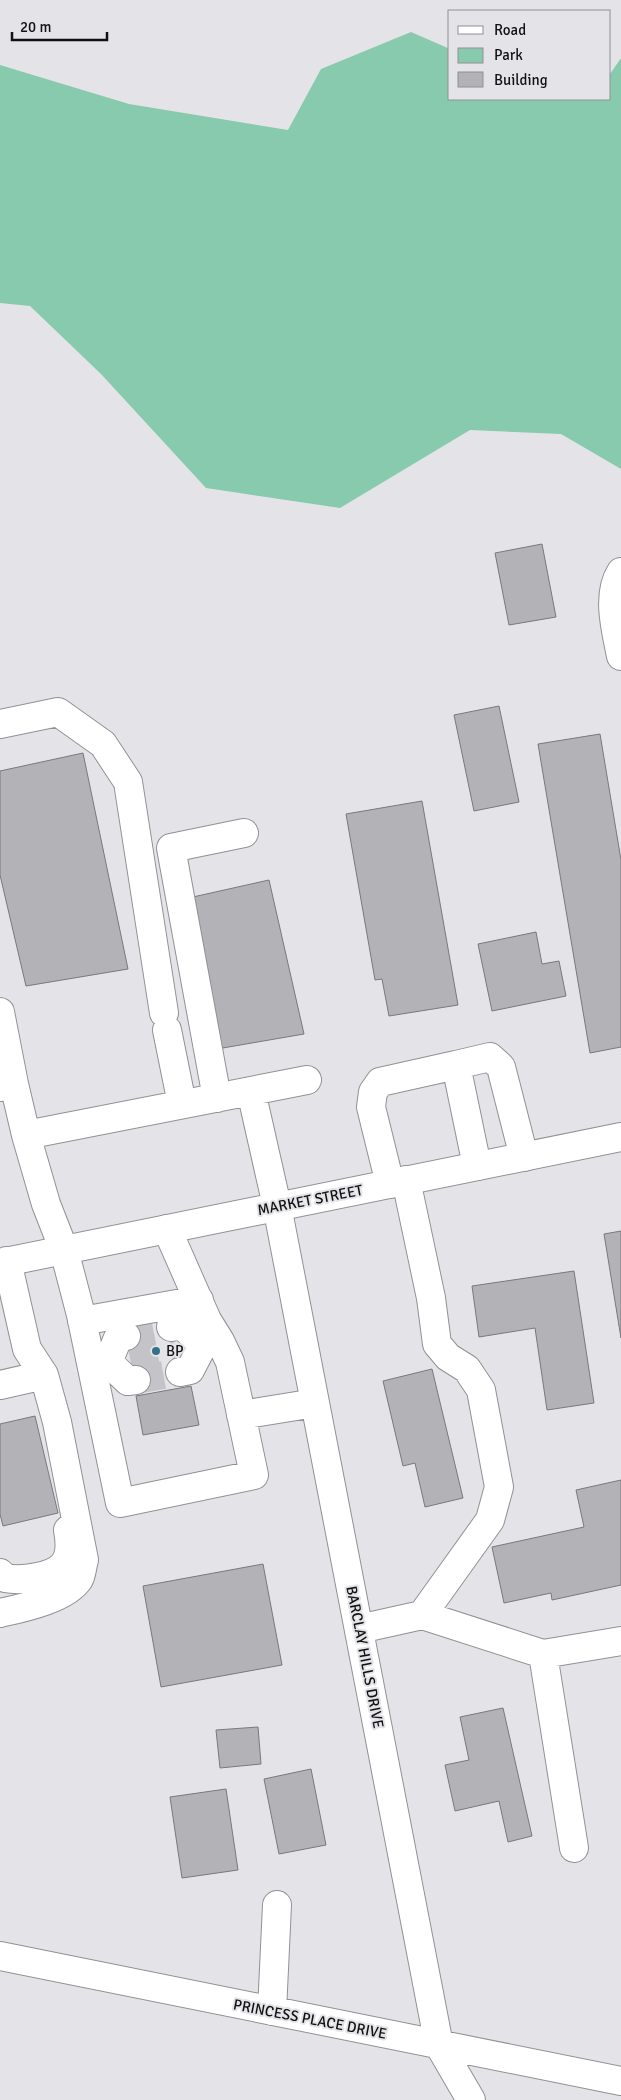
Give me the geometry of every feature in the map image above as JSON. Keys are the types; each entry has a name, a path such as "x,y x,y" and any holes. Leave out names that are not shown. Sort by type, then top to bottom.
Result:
{"street":[{"path":"621,572 614,597 616,629 621,656"},
{"path":"0,724 58,712 103,744 128,782 166,1022 182,1104"},
{"path":"139,855 244,833"},
{"path":"171,848 217,1098"},
{"path":"0,1012 7,1086 26,1134 46,1204 64,1250 82,1321 119,1360 120,1503 254,1475 230,1362 212,1343 207,1320 167,1229"},
{"path":"422,1615 490,1520 498,1487 481,1390 467,1369 448,1357 437,1344 431,1298 398,1182 372,1107 373,1092 380,1082 490,1058 497,1062 501,1068 524,1156"},
{"path":"456,1065 477,1166"},
{"path":"26,1134 307,1080"},
{"name":"BARCLAY HILLS DRIVE","path":"251,1090 278,1206 439,2045 471,2100"},
{"name":"MARKET STREET","path":"3,1262 621,1137"},
{"path":"0,1613 54,1597 68,1590 79,1578 84,1560 57,1422 44,1374 27,1349 3,1262"},
{"path":"82,1321 199,1300"},
{"path":"175,1350 212,1343"},
{"path":"0,1385 44,1374"},
{"path":"241,1415 315,1403"},
{"path":"0,1573 5,1578 13,1580 32,1578 54,1572 64,1564 69,1552 69,1536 52,1453 57,1422"},
{"path":"359,1629 422,1615 542,1654 621,1640"},
{"path":"542,1654 574,1848"},
{"path":"272,2011 277,1905"},
{"name":"PRINCESS PLACE DRIVE","path":"0,1956 621,2081"}],"green space":[{"path":"411,32 448,48 448,100 611,100 611,73 621,58 621,469 561,434 470,430 340,508 206,488 101,374 30,306 0,303 0,65 129,104 288,130 321,69"}],"building":[{"path":"542,544 556,617 509,625 495,553"},
{"path":"499,706 519,802 474,811 454,715"},
{"path":"600,734 621,860 621,1047 590,1053 538,744"},
{"path":"83,753 128,969 26,986 0,875 0,771"},
{"path":"422,801 458,1005 389,1016 382,979 375,980 346,814"},
{"path":"269,880 304,1034 217,1049 184,899"},
{"path":"536,932 542,964 559,961 566,996 492,1011 478,944"},
{"path":"621,1231 621,1338 604,1234"},
{"path":"574,1271 594,1403 547,1410 535,1328 479,1337 472,1286"},
{"path":"432,1369 463,1498 425,1507 415,1463 403,1466 383,1381"},
{"path":"191,1386 199,1425 143,1435 136,1396"},
{"path":"35,1416 58,1513 3,1526 0,1514 0,1424"},
{"path":"621,1480 621,1585 552,1600 551,1593 504,1603 492,1547 584,1527 576,1490"},
{"path":"263,1564 282,1665 161,1687 143,1586"},
{"path":"503,1708 532,1836 508,1842 499,1801 455,1811 445,1765 469,1760 460,1717"},
{"path":"258,1727 261,1764 220,1768 216,1730"},
{"path":"311,1769 326,1845 279,1854 264,1779"},
{"path":"226,1789 238,1870 182,1878 170,1797"}],"tunnel":[{"path":"126,1336 171,1327"},
{"path":"130,1358 175,1350"},
{"path":"136,1380 180,1372"}],"place":[{"name":"BP","path":"156,1351"}]}
